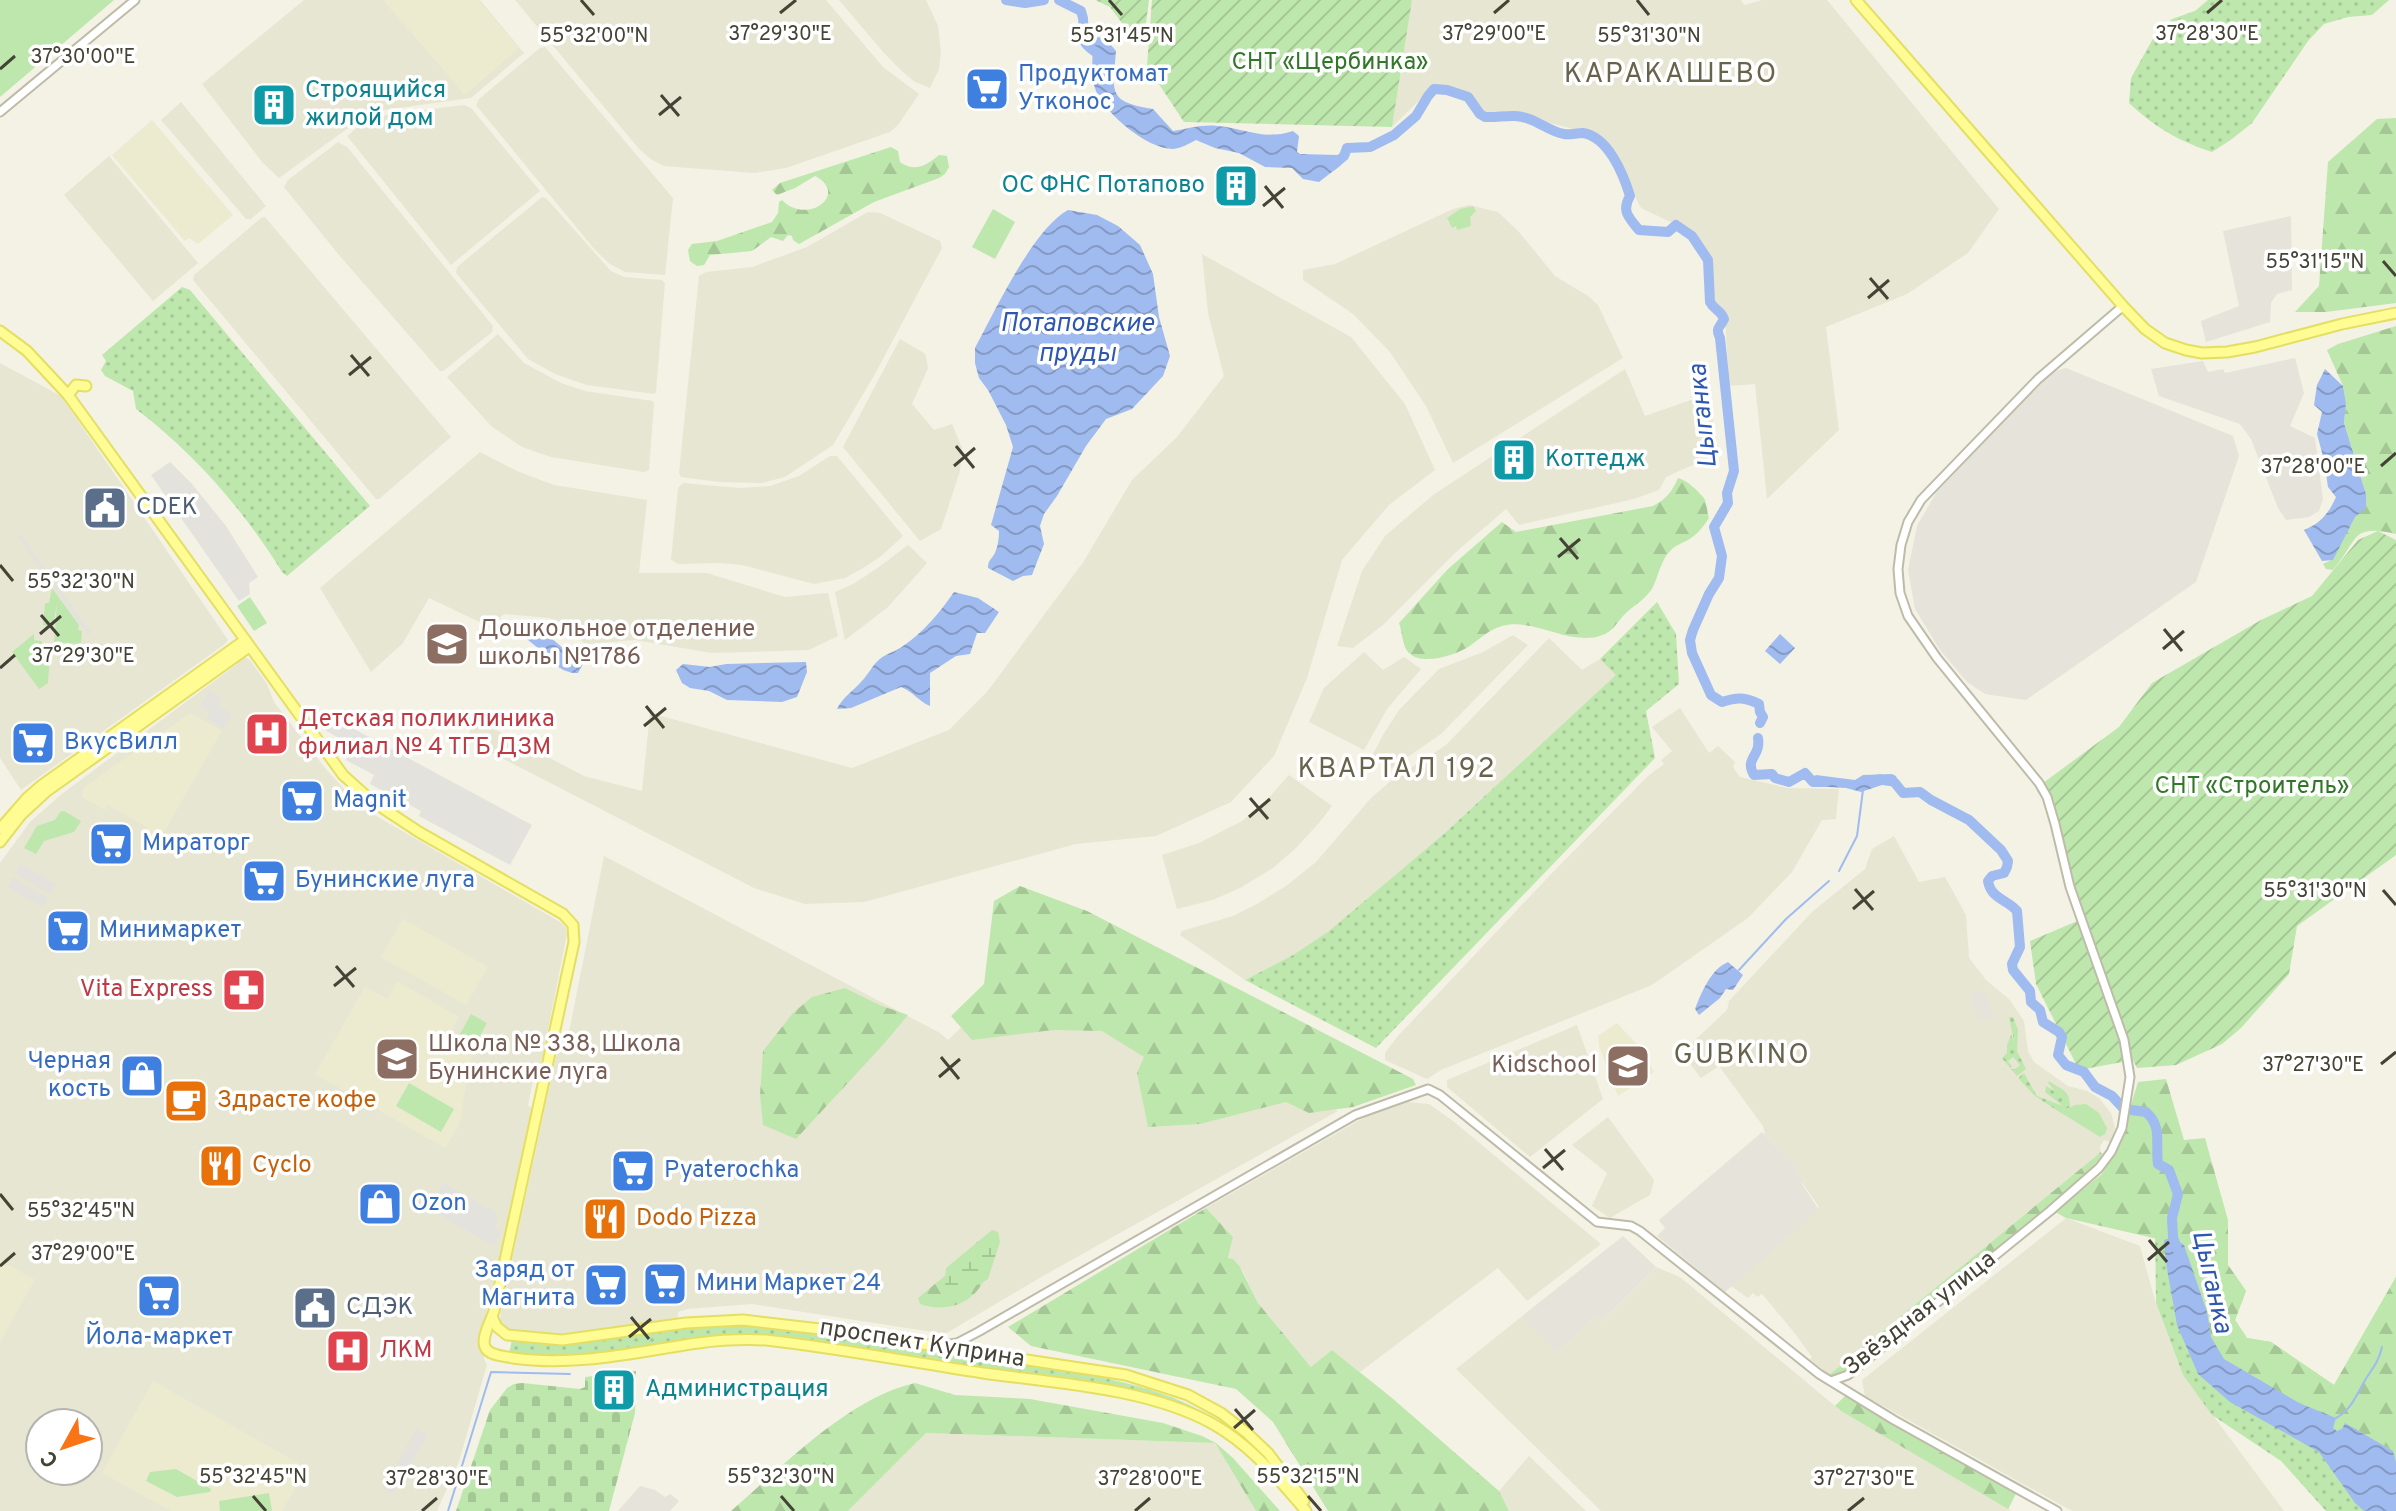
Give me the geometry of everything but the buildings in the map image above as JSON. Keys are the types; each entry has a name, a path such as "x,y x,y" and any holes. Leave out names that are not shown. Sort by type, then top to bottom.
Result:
{"main road":[{"path":"1856,0 2123,306 2145,329 2165,343 2202,353 2227,352 2396,313"},
{"path":"0,331 27,351 68,395 330,759 353,784 372,801 419,832 570,920 574,927 574,942 492,1317"},
{"path":"68,395 76,385 86,386"},
{"path":"0,829 42,785 247,644"},
{"path":"0,842 21,815 47,791 247,644"},
{"name":"проспект Куприна","path":"492,1317 497,1327 507,1335 539,1340 562,1340 686,1323 743,1320 816,1328 1126,1375 1188,1395 1221,1413 1268,1453 1289,1478 1308,1511"},
{"name":"проспект Куприна","path":"492,1317 484,1339 485,1347 495,1354 533,1361 565,1362 715,1341 766,1340 1116,1392 1180,1409 1239,1440 1261,1459 1308,1511"}],"street":[{"path":"0,112 135,0"},
{"name":"Звёздная улица","path":"1831,1381 1848,1375 2050,1211 2099,1168 2111,1152 2122,1128 2130,1077 2124,1040 2070,887 2047,797 2039,783 1937,658 1908,616 1900,593 1898,569 1908,522 1921,500 2038,379 2123,306"},
{"path":"931,1346 957,1343 978,1332 1355,1115 1428,1089 1440,1095 1597,1222 1631,1226 1640,1231 1831,1381"},
{"path":"978,1332 974,1343 979,1351 985,1353"},
{"path":"1848,1375 1850,1394"},
{"name":"Звёздная улица","path":"1831,1381 2057,1511"}],"shaded area":[{"path":"304,0 480,0 524,53 471,98 384,110 362,118 279,178 263,163 202,84"},
{"path":"383,0 478,0 519,48 465,95"},
{"path":"515,0 826,0 883,67 919,94 890,132 786,168 755,173 664,166 639,149"},
{"path":"839,0 926,0 938,26 941,53 939,69 930,88 915,82 903,72"},
{"name":"КАРАКАШЕВО","path":"1412,0 1741,0 1744,5 1762,0 1827,0 1999,209 1968,253 1907,294 1826,327 1839,430 1767,499 1755,384 1729,386 1725,319 1723,311 1715,305 1709,259 1692,235 1641,208 1608,143 1589,133 1510,113 1485,113 1471,96 1435,85 1392,127"},
{"path":"545,47 673,198 665,275 625,272 610,264 595,250 476,105 479,99"},
{"path":"181,102 266,206 251,219 246,219 161,120"},
{"path":"464,105 471,108 540,191 451,265 347,136 364,122 386,115"},
{"path":"152,120 233,215 198,244 189,238 185,241 112,155"},
{"path":"338,142 347,147 493,326 492,332 443,371 339,255 284,187 288,180"},
{"path":"109,156 198,263 153,301 64,195"},
{"path":"542,197 611,271 624,277 662,280 665,283 654,394 587,385 555,374 528,359 456,273 457,267"},
{"path":"1469,205 1498,212 1555,276 1598,305 1623,358 1453,463 1426,406 1390,352 1353,314 1303,280 1303,270 1335,264 1453,209"},
{"path":"868,212 880,213 940,241 942,248 833,445 785,477 762,483 681,477 699,276 706,272 752,267 807,247"},
{"path":"2291,216 2292,290 2277,294 2271,303 2270,322 2206,342 2201,321 2239,306 2223,231"},
{"path":"265,217 451,437 379,499 193,280 194,275"},
{"path":"1202,254 1351,337 1405,404 1435,470 1389,505 1342,560 1307,678 1274,756 1231,802 1156,836 1076,844 864,902 805,904 754,888 465,739 477,720 584,776 642,791 650,713 852,768 949,730 987,692 1084,561 1132,480 1177,437 1224,376 1208,313"},
{"path":"498,334 524,363 561,383 585,391 653,401 649,470 644,472 551,457 522,447 491,426 447,377"},
{"path":"900,339 926,356 928,368 912,404 934,430 952,424 962,448 960,471 941,529 920,541 843,447"},
{"path":"2295,358 2304,393 2290,426 2315,438 2323,499 2319,511 2309,517 2286,520 2278,508 2251,439 2240,424 2159,396 2151,369 2203,361 2208,372 2223,369 2225,373"},
{"path":"0,363 61,396 228,640 21,790 0,758"},
{"path":"2066,368 2233,436 2239,456 2196,582 2026,700 1985,694 1967,682 1940,650 1915,609 1908,570 1917,526 1936,493 2049,373"},
{"path":"1625,369 1645,416 1708,394 1719,453 1666,477 1659,490 1634,499 1519,525 1506,509 1456,552 1384,624 1353,648 1337,646 1362,571 1385,536 1433,495"},
{"path":"480,452 554,485 647,500 639,573 707,573 785,597 828,593 838,636 809,650 712,653 635,640 586,644 549,618 504,614 490,627 429,598 403,643 371,672 320,588"},
{"path":"830,456 837,456 903,536 880,557 845,578 814,584 742,565 678,564 671,560 678,488 683,483 739,488 770,486 799,476"},
{"path":"170,462 226,526 258,577 249,583 250,594 239,601 151,475"},
{"path":"20,534 91,632 88,635 17,536"},
{"path":"908,545 927,563 888,607 845,640 835,592 855,583"},
{"path":"1513,635 1528,645 1441,734 1389,770 1373,754 1399,710 1439,669 1483,652"},
{"path":"1549,638 1582,670 1600,659 1617,675 1446,832 1329,931 1293,955 1245,980 1180,935 1182,931 1233,916 1257,904 1316,862 1372,797 1446,745"},
{"path":"1364,652 1383,670 1404,657 1421,669 1387,709 1364,750 1309,722 1324,688"},
{"name":"Бунинские луга","path":"245,657 250,660 267,684 274,702 355,801 566,928 543,1054 536,1080 533,1080 528,1106 531,1107 530,1122 485,1320 484,1359 487,1365 459,1461 437,1511 0,1511 0,863 30,822 63,793 236,665 239,659"},
{"path":"209,691 222,698 218,706 232,714 224,728 207,719 210,713 200,707"},
{"path":"1680,708 1709,753 1718,746 1735,762 1733,767 1740,777 1787,788 1839,789 1836,819 1822,820 1792,872 1748,918 1652,985 1441,1070 1427,1079 1385,1060 1385,1053 1397,1037 1554,871 1648,776 1664,764 1661,760 1672,751 1652,727"},
{"path":"190,713 222,731 159,841 144,832 147,827 108,805 105,810 82,797 84,787"},
{"path":"332,717 532,825 510,865 419,816 421,811 370,784 374,775 346,760 353,746 325,730"},
{"path":"1289,775 1332,806 1319,823 1273,868 1242,887 1213,900 1177,909 1162,855 1199,843 1242,821 1263,804"},
{"path":"1894,836 1919,882 1945,877 1966,915 1969,958 1986,980 2009,999 2024,1021 2028,1051 2034,1062 2068,1086 2099,1098 2111,1113 2115,1128 2110,1142 2104,1140 2101,1152 1829,1375 1810,1359 1812,1357 1793,1331 1762,1294 1757,1297 1753,1293 1748,1298 1731,1286 1819,1207 1794,1171 1798,1169 1765,1135 1763,1126 1719,1066 1701,1078 1687,1060 1693,1042 1727,1010 1729,1001 1812,912 1865,869 1872,849"},
{"path":"604,856 948,1040 1034,959 1338,1111 945,1334 752,1304 687,1309 678,1312 678,1321 560,1336 507,1329 500,1320 501,1311 556,1057 570,1027"},
{"path":"21,864 56,884 50,894 15,873"},
{"path":"13,878 48,898 43,907 7,887"},
{"path":"403,919 488,967 466,1005 381,957"},
{"name":"Школа № 338, Школа Бунинские луга","path":"397,981 459,1017 451,1031 474,1044 459,1125 445,1148 315,1074 365,987 387,999"},
{"path":"1983,990 1995,1016 1979,1022 1969,995"},
{"name":"Kidschool","path":"1617,1023 1641,1049 1654,1072 1618,1096 1598,1036"},
{"path":"1577,1025 1603,1099 1530,1157 1447,1087 1447,1080"},
{"path":"1407,1102 1429,1104 1453,1121 1601,1244 1527,1301 1498,1268 1360,1372 1332,1350 1312,1368 1258,1303 1243,1271 1228,1259 1233,1237 1206,1208 1365,1117"},
{"path":"1608,1117 1654,1180 1650,1195 1610,1218 1592,1206 1607,1173 1572,1145"},
{"path":"1762,1132 1798,1169 1794,1172 1800,1176 1819,1210 1725,1292 1657,1236 1665,1228 1659,1220"},
{"path":"444,1183 497,1213 494,1217 499,1220 494,1228 501,1232 494,1246 429,1209"},
{"path":"2066,1218 2140,1246 2156,1304 2183,1375 2284,1511 2072,1511 1865,1396 1862,1380"},
{"path":"1623,1236 1656,1267 1602,1321 1595,1316 1557,1353 1521,1317"},
{"path":"0,1260 35,1280 0,1342"},
{"path":"1656,1267 1680,1277 1841,1411 2011,1511 1601,1511 1456,1369 1521,1317 1558,1352 1595,1316 1602,1321"},
{"path":"153,1381 307,1468 282,1511 171,1511 104,1474"},
{"path":"417,1428 428,1435 393,1494 383,1488"},
{"path":"926,1433 1215,1443 1256,1511 848,1511"},
{"path":"1529,1456 1586,1511 1509,1511 1499,1491"},
{"path":"640,1486 665,1497 670,1494 679,1501 670,1511 618,1511"}],"green space":[{"path":"0,0 114,0 0,97"},
{"path":"1095,0 1149,0 1144,38 1134,39 1110,7"},
{"name":"СНТ «Щербинка»","path":"1152,0 1412,0 1392,127 1184,122 1147,66"},
{"path":"2208,0 2389,0 2372,15 2348,17 2324,24 2308,41 2252,123 2212,152 2168,132 2129,103 2131,78 2155,35 2172,19 2195,11"},
{"path":"2396,118 2396,303 2326,312 2295,312 2319,286 2328,162 2377,119"},
{"path":"891,147 898,151 900,162 905,165 921,166 939,155 947,156 949,167 939,178 874,202 799,244 788,235 783,241 771,237 752,251 710,255 704,265 697,266 690,261 688,250 692,244 717,241 772,222 782,200 803,210 813,209 827,198 825,183 815,176 777,195 772,190 780,183"},
{"path":"1473,206 1476,211 1470,217 1471,226 1457,230 1456,226 1452,228 1447,218 1460,209"},
{"path":"993,209 1015,222 995,259 972,247"},
{"path":"182,287 190,290 370,506 287,576 216,483 178,444 136,409 133,391 105,376 101,370 106,361 102,355"},
{"path":"2396,326 2396,534 2371,531 2357,536 2333,570 2326,569 2323,564 2333,559 2366,494 2344,423 2346,403 2343,386 2327,350"},
{"path":"1678,478 1689,483 1704,498 1709,518 1695,535 1668,553 1650,591 1605,634 1580,638 1515,624 1498,627 1466,648 1438,658 1418,658 1406,648 1399,623 1448,569 1502,522 1516,532 1653,506 1668,495"},
{"name":"СНТ «Строитель»","path":"2378,531 2396,540 2396,855 2297,926 2289,974 2241,1028 2222,1044 2176,1065 2137,1068 2133,1060 2079,1070 2036,984 2030,941 2082,919 2039,786 2119,727 2152,683 2261,620 2312,596 2358,540"},
{"path":"52,588 79,625 81,644 54,642 57,603 53,626 43,625 45,603 49,603"},
{"path":"250,597 267,623 254,631 237,606"},
{"path":"1657,602 1676,634 1679,684 1646,711 1655,758 1376,1048 1245,980 1293,955 1329,931 1446,832 1616,675 1600,659"},
{"path":"34,634 34,640 42,641 41,652 50,653 48,683 39,689 12,652"},
{"path":"64,811 81,821 74,832 44,841 36,854 24,848 37,826 55,820"},
{"path":"1020,886 1087,911 1413,1079 1416,1085 1353,1107 1309,1113 1286,1102 1200,1124 1148,1127 1137,1073 1144,1057 1102,1031 1053,1030 972,1040 951,1016 984,984 994,901"},
{"path":"845,988 908,1015 796,1139 763,1125 760,1095 763,1051 793,1013 812,997"},
{"path":"471,1014 487,1023 476,1043 460,1034"},
{"path":"2009,1017 2013,1017 2018,1030 2017,1051 2026,1069 2017,1076 2011,1069 2020,1065 2013,1057 2008,1061 2012,1066 2010,1068 2002,1058 2007,1053 2011,1035 2014,1041"},
{"path":"2024,1073 2037,1096 2063,1106 2045,1092 2046,1086 2055,1091 2049,1081 2064,1091 2070,1101 2070,1107 2063,1114 2067,1117 2035,1096 2018,1078"},
{"path":"2166,1079 2184,1140 2205,1138 2228,1220 2228,1265 2246,1291 2235,1320 2247,1338 2271,1342 2334,1385 2396,1277 2396,1462 2393,1451 2346,1423 2337,1431 2333,1428 2336,1417 2299,1403 2224,1359 2211,1337 2207,1312 2184,1245 2066,1218 2055,1212 2102,1174 2118,1147 2138,1082"},
{"path":"409,1083 454,1109 441,1132 396,1106"},
{"path":"2086,1104 2099,1113 2107,1128 2100,1137 2063,1114 2064,1110 2075,1105"},
{"path":"2101,1152 2102,1155 2089,1172 1841,1376 1829,1375"},
{"path":"1206,1208 1233,1237 1228,1258 1240,1267 1258,1303 1311,1367 1332,1350 1499,1491 1509,1511 1328,1511 1273,1422 1236,1389 1031,1346 1008,1327"},
{"path":"2228,1220 2228,1265 2246,1291 2235,1320 2247,1338 2271,1342 2334,1385 2396,1277 2396,1511 2326,1511 2281,1461 2212,1415 2183,1375 2156,1303 2155,1222"},
{"path":"992,1230 998,1232 1000,1242 988,1279 968,1288 945,1289 946,1268"},
{"path":"981,1246 987,1270 974,1294 949,1307 920,1304 918,1298"},
{"path":"745,1324 835,1334 833,1345 765,1337 599,1355 536,1357 509,1353 512,1340 563,1343 686,1327"},
{"path":"839,1337 1072,1372 1131,1384 1187,1404 1241,1436 1200,1412 1156,1395 838,1345"},
{"path":"636,1371 635,1413 609,1511 456,1511 490,1410 507,1388 522,1383 580,1389 585,1387 585,1377"},
{"path":"915,1383 955,1395 1030,1399 1163,1423 1202,1436 1216,1443 1233,1458 1280,1511 1256,1511 1215,1443 926,1433 848,1511 731,1511 841,1418 890,1391"},
{"path":"1845,1396 2018,1490 2008,1509 1841,1411 1835,1406"},
{"path":"176,1469 211,1489 210,1492 177,1497 146,1481 150,1472"},
{"path":"269,1493 272,1511 220,1511 219,1501"}],"water":[{"path":"1098,37 1105,38 1116,51 1114,85 1120,98 1127,103 1153,109 1173,131 1212,126 1272,135 1293,131 1299,136 1297,152 1337,155 1341,165 1319,182 1303,179 1292,168 1265,167 1239,153 1196,140 1173,149 1151,143 1128,129 1096,91 1092,73 1093,42"},
{"name":"Потаповские пруды","path":"1068,210 1097,215 1118,226 1140,245 1153,274 1159,317 1170,356 1163,376 1132,409 1106,419 1086,446 1044,514 1040,526 1044,544 1032,575 1013,581 988,568 999,536 999,531 991,525 1013,447 1006,425 979,378 975,348 1028,252 1055,220"},
{"path":"2325,369 2343,386 2346,403 2344,423 2366,494 2366,508 2355,517 2333,560 2322,561 2304,530 2323,517 2336,497 2328,487 2317,434 2322,412 2314,405 2317,385"},
{"path":"954,592 978,598 999,612 985,633 977,633 970,654 956,656 930,673 930,706 901,687 851,708 837,709 878,661 918,634"},
{"path":"526,622 536,625 564,649 583,657 584,662 578,673 560,668 519,633"},
{"path":"1780,634 1795,648 1780,664 1765,651"},
{"path":"806,662 807,672 797,697 782,702 727,700 709,691 690,688 682,683 676,670 683,664 710,667"},
{"path":"1816,775 1855,780 1863,775 1896,776 1903,793 1897,787 1882,785 1861,792 1812,786"},
{"path":"1728,962 1743,975 1733,990 1726,989 1699,1015 1695,1009 1707,982 1716,970"},
{"path":"2173,1237 2184,1245 2207,1312 2211,1337 2224,1359 2299,1403 2336,1418 2333,1428 2337,1431 2345,1423 2393,1451 2396,1462 2396,1511 2364,1511 2319,1452 2230,1402 2198,1374 2177,1325 2164,1240"}],"waterway":[{"name":"Цыганка","path":"1006,0 1025,3 1044,0"},
{"name":"Цыганка","path":"1059,0 1081,11 1086,45 1102,56"},
{"name":"Цыганка","path":"1332,166 1344,156 1347,148 1370,147 1394,135 1416,116 1434,89 1447,90 1468,97 1485,117 1523,117 1559,133 1592,136 1607,149 1619,167 1630,196 1627,214 1639,230 1668,232 1676,225 1692,236 1708,260 1710,302 1724,319 1718,332 1734,471 1727,493 1728,503 1714,527 1722,556 1719,578 1690,640 1692,653 1711,695 1722,702 1741,698 1759,704 1763,717 1760,723"},
{"name":"Цыганка","path":"1758,738 1751,765 1754,775 1772,774 1789,782 1805,773 1813,782 1826,782"},
{"name":"Цыганка","path":"1895,783 1903,793 1920,792 1969,820 2001,850 2008,861 2004,873 1992,876 1988,881 1992,892 2017,911 2020,947 2012,964 2013,970 2030,991 2031,1002 2040,1010 2043,1022 2062,1037 2058,1055 2066,1065 2084,1072 2095,1087 2112,1096 2124,1109 2146,1112 2155,1124 2158,1164 2169,1170 2178,1194 2172,1218 2177,1249"},
{"path":"1839,871 1857,836 1863,790"},
{"path":"1739,970 1786,919 1829,881"},
{"path":"2336,1418 2353,1402 2377,1362 2382,1347"},
{"path":"448,1511 491,1372 570,1374"}],"place":[{"name":"Продуктомат Утконос","path":"987,89"},
{"name":"Строящийся жилой дом","path":"274,105"},
{"name":"ОС ФНС Потапово","path":"1236,186"},
{"name":"Коттедж","path":"1514,460"},
{"name":"CDEK","path":"105,508"},
{"name":"Дошкольное отделение школы №1786","path":"447,644"},
{"name":"Детская поликлиника филиал № 4 ТГБ ДЗМ","path":"267,734"},
{"name":"ВкусВилл","path":"33,743"},
{"name":"Magnit","path":"302,801"},
{"name":"Мираторг","path":"111,844"},
{"name":"Бунинские луга","path":"264,881"},
{"name":"Минимаркет","path":"68,931"},
{"name":"Vita Express","path":"244,990"},
{"name":"Школа № 338, Школа Бунинские луга","path":"397,1059"},
{"name":"Kidschool","path":"1628,1066"},
{"name":"Черная кость","path":"142,1076"},
{"name":"Здрасте кофе","path":"186,1101"},
{"name":"Cyclo","path":"221,1166"},
{"name":"Pyaterochka","path":"633,1171"},
{"name":"Ozon","path":"380,1204"},
{"name":"Dodo Pizza","path":"605,1219"},
{"name":"Мини Маркет 24","path":"665,1284"},
{"name":"Заряд от Магнита","path":"606,1285"},
{"name":"Йола-маркет","path":"159,1296"},
{"name":"СДЭК","path":"315,1308"},
{"name":"ЛКМ","path":"348,1351"},
{"name":"Администрация","path":"614,1390"}],"district":[{"name":"КАРАКАШЕВО","path":"1671,75"},
{"name":"КВАРТАЛ 192","path":"1397,770"},
{"name":"GUBKINO","path":"1742,1056"}]}
